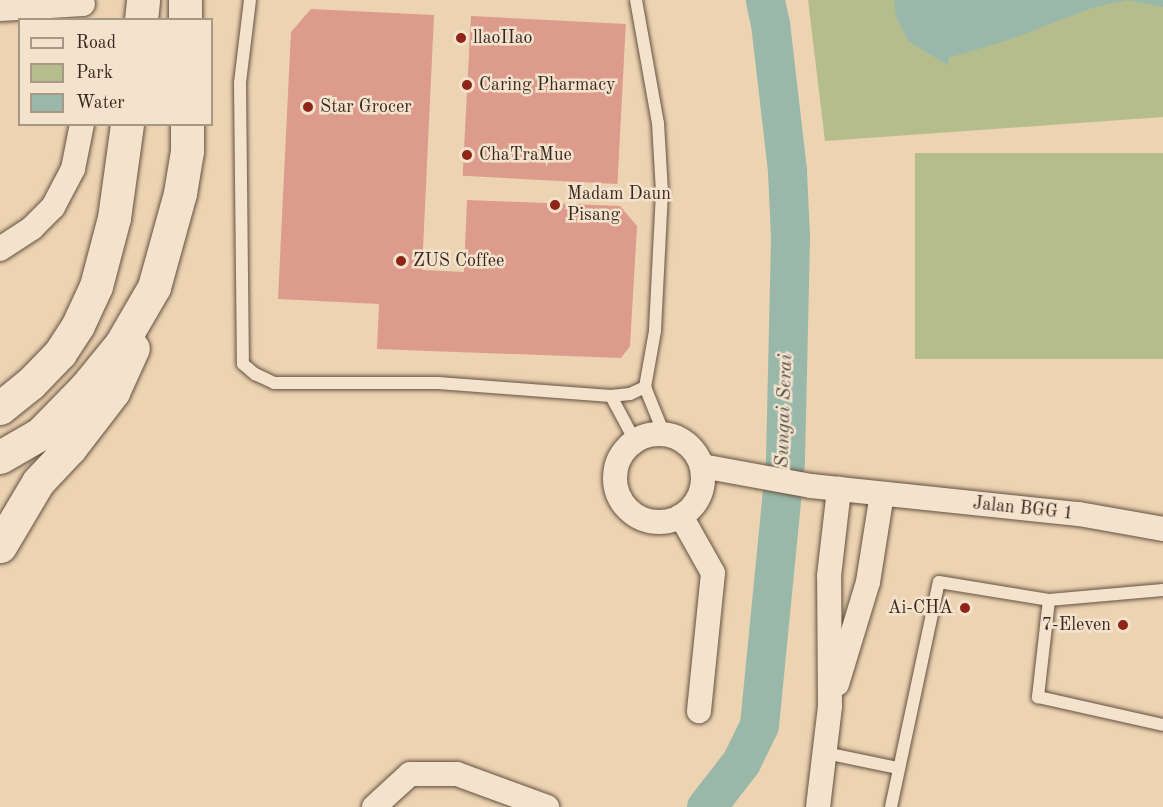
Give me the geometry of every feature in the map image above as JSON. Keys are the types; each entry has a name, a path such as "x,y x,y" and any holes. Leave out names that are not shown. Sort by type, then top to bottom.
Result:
{"main road":[{"path":"141,18 143,0"},
{"path":"185,0 185,18"},
{"path":"2,407 60,353 78,326 96,286 114,218 127,126"},
{"path":"0,546 38,483 70,448 113,392 140,333 180,194 187,151 186,126"},
{"path":"0,458 40,434 86,387 121,344 154,287"}],"street":[{"path":"0,9 83,8"},
{"path":"0,249 32,228 53,207 73,169 82,126"},
{"path":"664,434 677,438 688,445 702,466 702,484 698,499 681,516 660,523 645,521 631,513 621,502 615,488 615,472 622,453 635,441 650,435 664,434"},
{"name":"Jalan BGG 1","path":"702,466 811,486 1079,514 1163,528"},
{"path":"818,807 830,706 829,576 839,489"},
{"path":"830,706 868,582 882,494"},
{"path":"681,516 713,573 699,711"},
{"path":"374,807 410,774 457,774 547,807"}],"lane":[{"path":"250,0 240,83 243,364 255,374 274,383 438,383 611,396 630,394 645,387"},
{"path":"636,0 658,123 662,192 656,331 645,387 664,434"},
{"path":"611,396 635,441"},
{"path":"891,807 939,582 1049,600 1163,590"},
{"path":"1049,600 1038,696 1163,725"},
{"path":"826,753 898,768"}],"green space":[{"path":"808,0 1163,0 1163,117 825,141"},
{"path":"915,153 1163,153 1163,359 915,359"}],"water":[{"path":"894,0 1127,0 1092,8 1008,40 948,58 949,66 908,41 896,17"},
{"path":"1127,0 1163,0 1163,7"}],"building":[{"path":"311,9 434,15 422,270 464,272 467,200 620,206 637,226 630,346 621,358 377,349 379,304 278,299 291,32"},
{"path":"471,16 626,24 617,184 463,176"}],"waterway":[{"name":"Sungai Serai","path":"706,807 741,762 759,725 785,459 790,237 787,170 770,24 765,0"}],"place":[{"name":"llaoIIao","path":"461,38"},
{"name":"Caring Pharmacy","path":"467,85"},
{"name":"Star Grocer","path":"308,107"},
{"name":"ChaTraMue","path":"467,155"},
{"name":"Madam Daun Pisang","path":"555,205"},
{"name":"ZUS Coffee","path":"401,261"},
{"name":"Ai-CHA","path":"965,608"},
{"name":"7-Eleven","path":"1123,625"}]}
